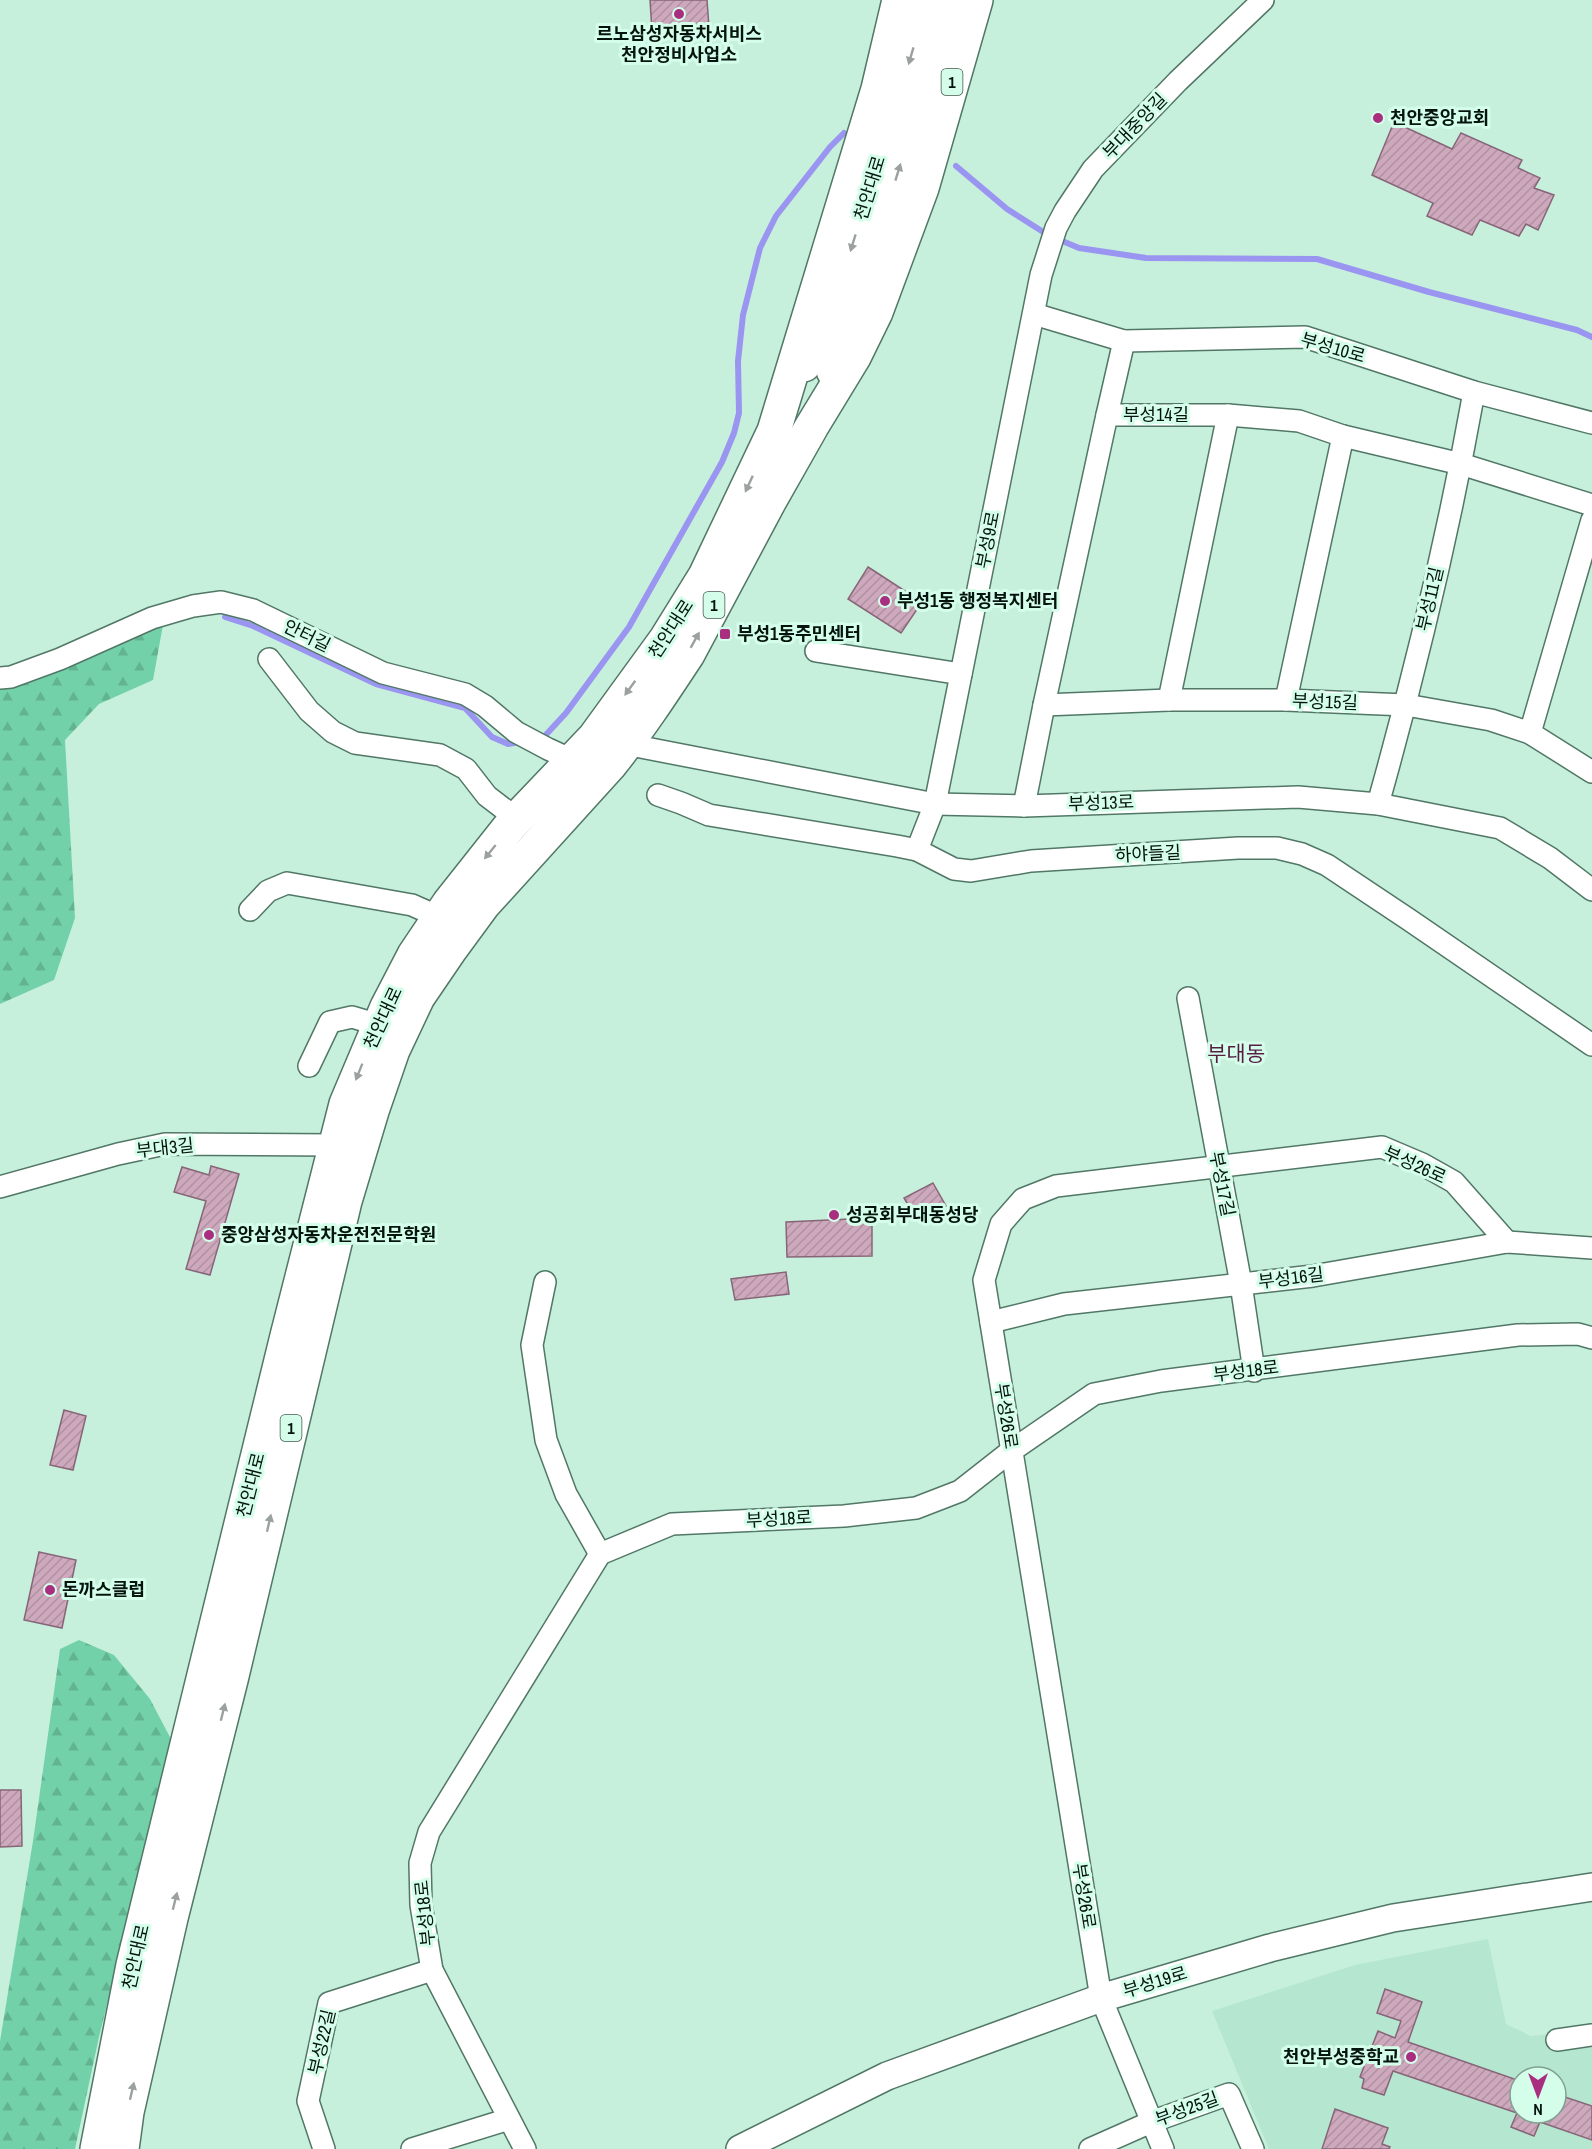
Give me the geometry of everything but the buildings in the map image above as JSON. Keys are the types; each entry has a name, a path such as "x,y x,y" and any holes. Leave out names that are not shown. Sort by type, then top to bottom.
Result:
{"main road":[{"name":"1","path":"774,431 878,89 899,0"},
{"name":"천안대로","path":"122,2149 127,2112 171,1918 231,1680 345,1201 393,1050 418,997 483,905 579,755 666,639 705,576 834,306 927,0"},
{"name":"천안대로","path":"97,2149 134,1965 346,1104 379,1025 414,955 439,917 517,819 579,755 626,745 687,654 812,426 850,325 951,0"},
{"name":"1","path":"812,426 854,357 897,261 922,188 976,0"}],"street":[{"name":"부대중앙길","path":"1041,275 1056,228 1093,169 1178,81 1263,0"},
{"name":"부성9로","path":"917,850 935,804 1041,275"},
{"name":"부성10로","path":"1034,314 1124,341 1305,337 1474,392 1592,423"},
{"path":"1107,415 1124,341"},
{"name":"부성11길","path":"1378,804 1406,705 1461,464 1474,392"},
{"name":"부성14길","path":"1024,806 1107,415 1228,415 1299,421 1343,436 1461,464 1592,505"},
{"path":"1169,700 1228,415"},
{"path":"1286,700 1343,436"},
{"path":"1530,733 1592,519"},
{"name":"안터길","path":"0,678 11,677 60,659 152,618 193,606 220,602 253,610 383,673 465,694 485,706 516,732 579,755"},
{"path":"816,651 961,674"},
{"path":"269,659 309,711 333,732 355,743 440,755 466,769 488,796 517,819"},
{"name":"부성15길","path":"1044,705 1169,700 1286,700 1406,705 1491,720 1530,733 1592,772"},
{"name":"부성13로","path":"626,745 935,804 1024,806 1298,797 1378,804 1500,828 1550,858 1592,890"},
{"name":"하야들길","path":"658,795 681,802 709,815 917,850 954,869 971,871 1031,861 1238,848 1277,848 1302,854 1327,865 1592,1045"},
{"path":"250,910 268,891 287,884 412,905 439,917"},
{"name":"부성17길","path":"1188,998 1254,1371"},
{"path":"309,1066 330,1022 352,1017 379,1025"},
{"name":"부대3길","path":"0,1187 118,1154 165,1144 336,1145"},
{"name":"부성26로","path":"1163,2149 1101,1998 984,1280 1001,1224 1023,1199 1056,1186 1382,1148 1422,1164 1454,1182 1507,1242"},
{"name":"부성16길","path":"991,1322 1064,1304 1313,1276 1507,1242 1592,1248"},
{"path":"545,1282 532,1345 546,1440 566,1494 600,1554"},
{"name":"부성18로","path":"525,2149 432,1970 421,1905 420,1863 429,1832 600,1554 672,1524 844,1516 916,1508 960,1491 1011,1451 1094,1394 1161,1381 1254,1371 1518,1335 1578,1334 1592,1338"},
{"name":"부성19로","path":"740,2149 887,2076 1101,1998 1270,1948 1393,1918 1592,1887"},
{"name":"부성22길","path":"324,2149 308,2101 329,2002 432,1970"},
{"path":"1557,2040 1592,2035"},
{"name":"부성25길","path":"1090,2149 1151,2122 1229,2094 1253,2149"},
{"path":"412,2149 509,2119"}],"shaded area":[{"name":"천안부성중학교","path":"1488,1939 1506,2024 1531,2036 1592,2030 1592,2149 1269,2149 1212,2011 1355,1965"}],"green space":[{"path":"163,625 153,680 99,704 65,740 75,918 54,980 0,1004 0,670"},
{"path":"79,1640 114,1655 150,1699 172,1741 99,2037 75,2149 0,2149 0,2041 33,1841 60,1649"}],"waterway":[{"path":"539,739 542,739 566,713 629,627 722,462 734,433 739,413 738,361 743,315 760,248 776,216 830,147 844,133"},
{"path":"956,166 1007,209 1048,235 1079,248 1146,258 1317,259 1429,292 1577,330 1592,337"},
{"path":"225,617 253,626 376,684 465,708 492,737 508,744 520,742"}],"place":[{"name":"르노삼성자동차서비스 천안정비사업소","path":"679,14"},
{"name":"천안중앙교회","path":"1378,118"},
{"name":"부성1동 행정복지센터","path":"885,601"},
{"name":"부성1동주민센터","path":"725,634"},
{"name":"성공회부대동성당","path":"834,1215"},
{"name":"중앙삼성자동차운전전문학원","path":"209,1235"},
{"name":"돈까스클럽","path":"50,1590"},
{"name":"천안부성중학교","path":"1411,2057"}],"district":[{"name":"부대동","path":"1236,1054"}]}
